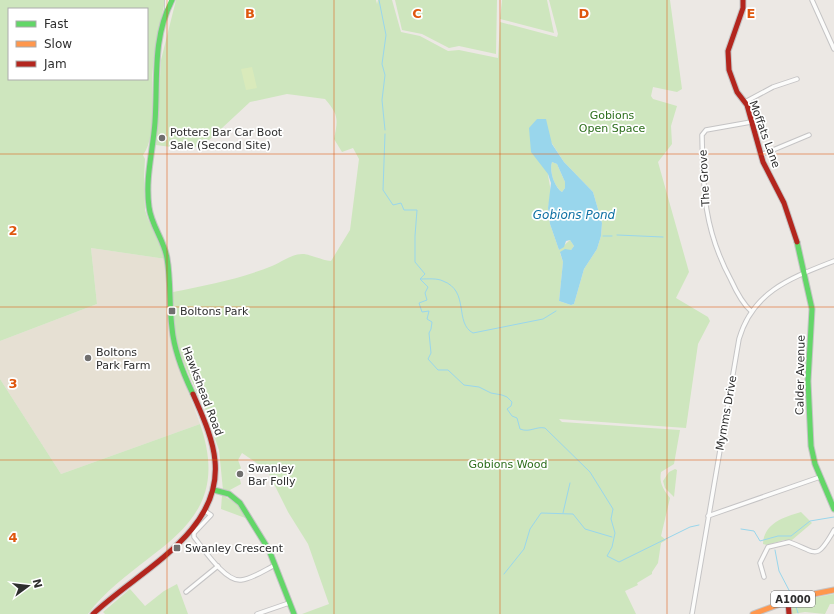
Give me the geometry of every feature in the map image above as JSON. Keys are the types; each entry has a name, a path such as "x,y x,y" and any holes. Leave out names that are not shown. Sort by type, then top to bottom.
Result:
{"street":[{"path":"167,0 167,8"},
{"path":"167,8 172,0"},
{"name":"Moffats Lane","path":"743,0 743,8 730,46 727,60 734,87 745,102 761,155 789,214 804,274"},
{"path":"812,0 834,49"},
{"name":"Hawkshead Road","path":"93,614 114,594 178,542 194,527 205,511 214,490 216,470 212,446 177,353 170,325 168,262 162,241 150,215 148,200 147,180 155,120 156,69 167,8"},
{"path":"745,102 773,86 797,79"},
{"name":"The Grove","path":"751,122 706,130 702,135 703,189 710,228 727,274 744,303 751,311"},
{"path":"761,155 809,135"},
{"name":"Mymms Drive","path":"692,614 739,339 744,322 751,311 773,290 834,261"},
{"name":"Calder Avenue","path":"804,274 812,309 808,381 810,438 813,455 820,477 834,509"},
{"path":"708,516 820,477"},
{"path":"214,490 229,494 240,503 266,544 294,614"},
{"path":"205,511 211,515"},
{"path":"215,511 193,535 228,577 240,580 275,565"},
{"path":"764,578 760,563 768,547 789,542 810,552 817,552 824,548 834,530"},
{"path":"186,592 218,566"},
{"name":"A1000","path":"753,614 813,593 834,590"},
{"path":"788,601 789,614"},
{"path":"257,614 289,603"}],"shaded area":[{"name":"Boltons Park Farm","path":"91,248 166,259 171,339 183,378 200,424 61,474 0,379 0,341 97,304"}],"green space":[{"path":"0,0 165,0 153,67 152,125 148,146 143,155 145,159 145,210 166,259 91,248 97,304 0,341"},
{"path":"176,0 376,0 377,4 378,0 392,0 401,32 420,36 448,51 459,50 498,58 500,22 557,37 558,34 549,0 670,0 682,89 677,92 653,87 651,96 653,99 677,106 671,126 672,144 658,162 689,272 676,298 708,317 710,321 698,344 686,428 559,419 562,422 680,430 674,464 661,472 662,486 670,498 661,536 666,540 661,543 658,563 652,574 637,583 638,585 625,591 636,614 302,614 329,604 308,544 288,512 267,470 242,453 238,460 241,468 238,471 241,484 228,491 223,490 219,450 214,436 216,434 207,411 186,368 176,339 173,292 248,275 300,254 331,261 350,230 359,159 353,148 342,152 334,139 337,122 333,109 325,99 287,94 250,102 207,142 197,147 186,149 156,145 161,60","holes":["551,142 564,162 593,192 602,223 601,236 597,249 584,269 574,304 571,305 559,301 563,262 560,253 571,250 574,246 570,240 559,250 550,224 548,208 551,192 548,175"]},
{"path":"395,0 497,0 496,54 459,46 449,48 422,34 402,30"},
{"path":"502,0 547,0 554,33 500,19"},
{"path":"252,67 257,88 246,90 241,69"},
{"path":"552,162 557,164 565,182 565,188 562,192 559,190 553,178 551,169"},
{"path":"0,379 61,474 200,424 208,461 206,490 195,514 177,534 156,553 109,591 88,614 0,614"},
{"path":"675,469 677,470 674,497 665,488 663,481 669,472"},
{"path":"222,495 238,504 248,519 221,509"},
{"path":"801,512 812,523 792,540 784,540 767,545 763,544 764,537 771,526 788,516"},
{"path":"177,584 188,614 105,614 103,612 130,589 145,606 164,591"},
{"path":"834,594 834,604 830,604 825,614 805,612 792,614 792,605 796,601"}],"water":[{"name":"Gobions Pond","path":"537,119 546,119 552,144 564,162 593,192 602,223 601,236 597,249 584,269 574,304 571,305 559,301 563,262 560,252 565,249 571,250 574,246 570,240 566,241 564,247 559,250 550,224 548,208 551,183 548,174 531,152 529,128","holes":["552,162 557,164 565,182 565,188 562,192 559,190 555,182 551,169"]}],"waterway":[{"path":"379,0 386,35 382,64 385,75 382,100 385,130"},
{"path":"385,134 383,190 393,205 401,203 404,210 417,210 415,262 425,274 420,279 428,287 425,293 427,300 419,303 422,312 429,311 427,319 432,322 429,333 431,353 428,359 438,370 448,370 464,385 479,387 491,393 507,397 512,402 511,406 507,409 512,416 517,418 520,429 527,430 545,428 590,472 613,509 611,519 615,533 612,547 607,556 619,562 690,527 699,525"},
{"path":"617,235 663,237"},
{"path":"603,236 612,236"},
{"path":"421,279 438,279 451,286 459,299 464,322 467,328 473,333 543,319 556,311"},
{"path":"563,513 570,483"},
{"path":"504,574 524,549 530,529 541,513 573,514 585,529 612,537"},
{"path":"741,529 754,531 760,541 778,536 791,536 810,521 834,517"},
{"path":"775,550 779,571 791,594"},
{"path":"795,604 798,613"}],"traffic: fast":[{"path":"172,0 161,30 157,60 155,122 148,196 150,214 167,258 173,337 182,370 193,394"},
{"path":"797,242 812,309 808,381 811,446 815,464 834,509"},
{"path":"214,490 229,494 240,503 269,550 294,614"}],"traffic: slow":[{"path":"753,614 799,597 834,590"}],"traffic: jam":[{"path":"743,0 743,8 728,51 729,70 737,92 747,105 763,162 784,203 797,242"},
{"path":"93,614 174,548 191,530 205,509 214,486 215,461 210,435 193,394"},
{"path":"788,601 789,614"}],"place":[{"name":"Potters Bar Car Boot Sale (Second Site)","path":"162,138"},
{"name":"Boltons Park","path":"172,311"},
{"name":"Boltons Park Farm","path":"88,358"},
{"name":"Swanley Bar Folly","path":"240,474"},
{"name":"Swanley Crescent","path":"177,548"}],"park label":[{"name":"Gobions Open Space","path":"612,121"},
{"name":"Gobions Wood","path":"508,464"}]}
